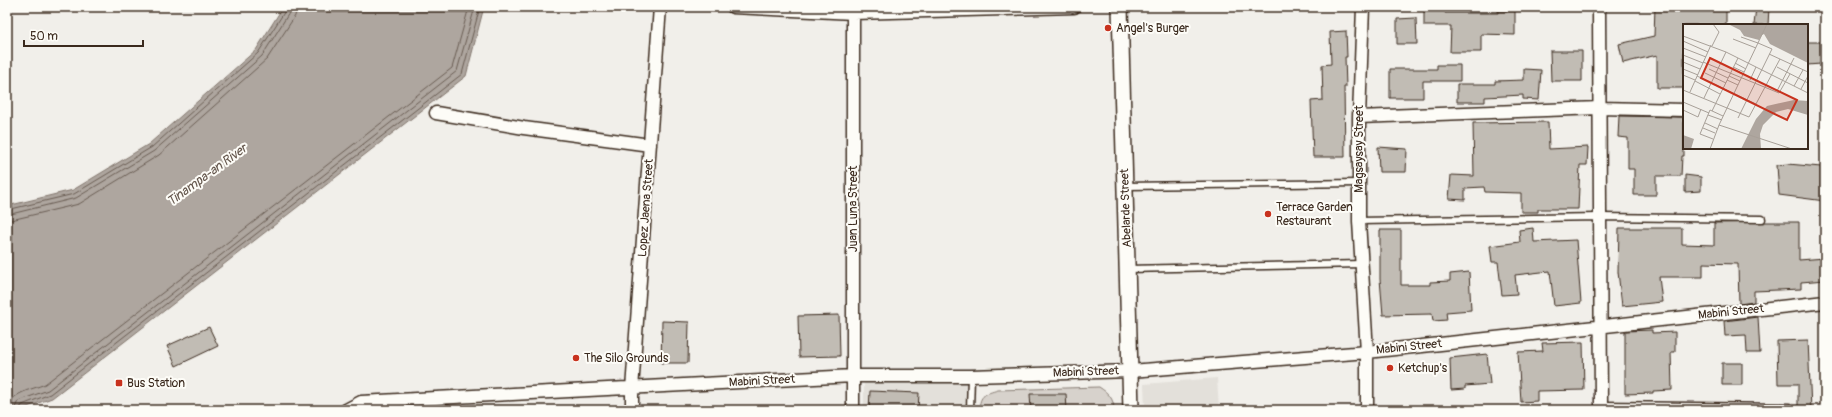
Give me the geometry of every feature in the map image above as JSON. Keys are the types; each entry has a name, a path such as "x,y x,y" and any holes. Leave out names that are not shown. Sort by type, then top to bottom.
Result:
{"street":[{"name":"Lopez Jaena Street","path":"632,410 632,389 660,7"},
{"path":"733,7 853,10 1074,7"},
{"name":"Abelarde Street","path":"1120,7 1131,410"},
{"name":"Magsaysay Street","path":"1362,7 1359,117 1359,221 1368,352 1367,410"},
{"path":"1599,7 1599,326 1601,407"},
{"name":"Juan Luna Street","path":"852,410 853,10"},
{"path":"1359,117 1600,108 1683,110"},
{"path":"436,113 524,128 650,144"},
{"name":"Mabini Street","path":"346,410 361,402 421,405 632,389 853,376 970,376 1131,371 1368,352 1825,302"}],"lane":[{"path":"1126,186 1359,183"},
{"path":"1359,221 1600,218 1762,218"},
{"path":"1128,269 1362,264"},
{"path":"970,376 970,410"},
{"path":"1601,407 1789,407"}],"shaded area":[{"path":"1217,378 1219,410 1145,410 1144,384"},
{"path":"864,383 976,383 975,410 864,410"},
{"path":"1099,387 1110,396 1113,402 1114,410 979,410 982,398 998,390"}],"water":[{"name":"Tinampa-an River","path":"283,7 484,7 466,76 52,398 19,410 7,410 7,206 73,190 149,144 256,50"}],"building":[{"path":"1424,7 1445,7 1445,13 1498,13 1498,11 1515,11 1515,35 1481,34 1481,52 1450,52 1451,26 1424,26"},
{"path":"1655,7 1726,7 1726,24 1683,24 1683,88 1657,88 1657,55 1623,63 1619,44 1654,36"},
{"path":"1756,7 1769,7 1768,24 1754,24"},
{"path":"1416,18 1417,44 1397,44 1397,19"},
{"path":"1346,31 1346,87 1344,87 1345,157 1313,157 1311,101 1323,100 1322,65 1331,64 1330,32"},
{"path":"1808,42 1821,42 1821,64 1808,65"},
{"path":"1550,51 1582,51 1582,81 1551,81"},
{"path":"1437,65 1460,65 1460,81 1423,81 1423,98 1390,98 1390,69 1437,69"},
{"path":"1524,69 1541,70 1539,100 1523,99 1523,95 1485,97 1485,102 1457,102 1457,84 1495,84 1495,81 1524,80"},
{"path":"1619,116 1683,117 1684,156 1682,156 1681,176 1656,176 1656,195 1634,195 1634,169 1628,169 1628,138 1618,137"},
{"path":"1548,122 1549,149 1588,147 1587,165 1580,165 1578,209 1538,209 1538,212 1521,212 1521,193 1485,192 1484,187 1465,188 1465,200 1449,199 1451,175 1474,176 1473,123"},
{"path":"1378,147 1407,149 1406,172 1379,172"},
{"path":"1788,164 1821,167 1821,186 1825,187 1825,201 1779,195 1777,165"},
{"path":"1685,175 1701,177 1701,191 1685,192"},
{"path":"1799,222 1799,260 1825,258 1825,280 1801,282 1801,289 1754,291 1754,302 1739,304 1738,264 1703,263 1703,277 1659,277 1662,302 1622,306 1618,272 1619,228 1682,228 1682,244 1714,245 1714,223"},
{"path":"1533,228 1534,242 1576,240 1581,303 1554,306 1550,271 1515,275 1517,294 1502,295 1498,262 1492,262 1490,246 1520,242 1519,230"},
{"path":"1380,230 1401,230 1401,285 1430,285 1430,282 1450,281 1450,274 1469,272 1471,310 1446,312 1447,320 1433,321 1432,314 1383,315 1380,279"},
{"path":"839,315 840,356 799,357 798,316"},
{"path":"1758,317 1760,353 1747,353 1746,335 1725,336 1724,321"},
{"path":"662,321 689,322 688,363 661,363"},
{"path":"209,327 218,346 176,366 167,346"},
{"path":"1652,330 1652,333 1675,332 1675,352 1671,352 1672,390 1653,391 1653,393 1625,394 1625,331"},
{"path":"1808,340 1811,410 1798,410 1798,384 1778,384 1777,341"},
{"path":"1583,342 1584,390 1537,391 1537,401 1521,402 1518,352 1543,351 1542,343"},
{"path":"1487,354 1490,384 1465,386 1465,389 1451,390 1450,358"},
{"path":"1722,363 1742,363 1742,385 1722,385"},
{"path":"870,391 919,393 918,410 869,410"},
{"path":"1030,394 1066,394 1067,410 1031,410"}],"place":[{"name":"Angel's Burger","path":"1108,28"},
{"name":"Terrace Garden Restaurant","path":"1268,214"},
{"name":"The Silo Grounds","path":"576,358"},
{"name":"Ketchup's","path":"1390,368"},
{"name":"Bus Station","path":"119,383"}]}
